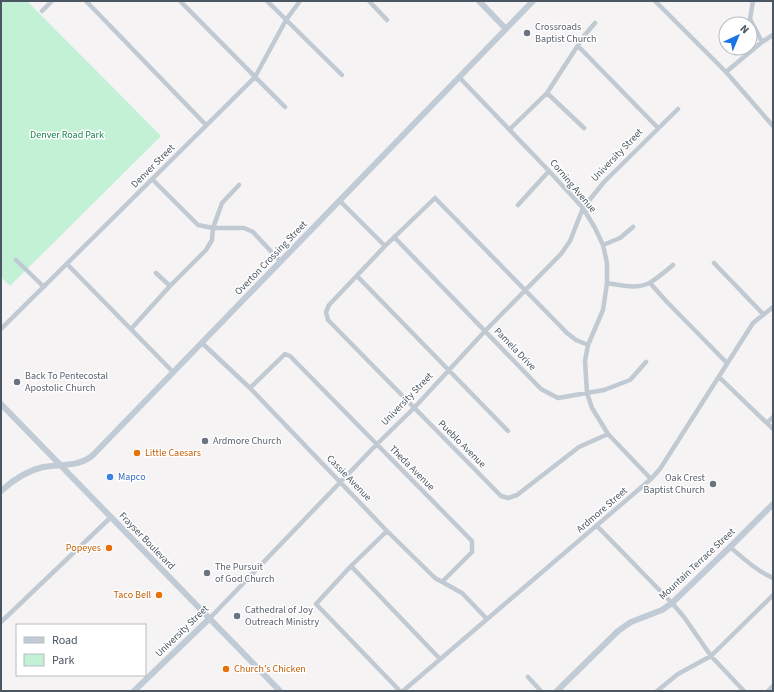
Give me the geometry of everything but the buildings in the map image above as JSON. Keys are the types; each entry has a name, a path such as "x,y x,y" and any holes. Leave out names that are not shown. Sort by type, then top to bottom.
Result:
{"street":[{"path":"42,11 52,1"},
{"path":"86,1 206,125"},
{"path":"180,1 285,107"},
{"path":"267,1 342,75"},
{"name":"Denver Street","path":"1,329 255,77 286,20 300,1"},
{"path":"369,1 387,20"},
{"path":"479,1 506,29"},
{"name":"Overton Crossing Street","path":"1,491 14,479 26,472 43,467 76,464 90,458 534,1"},
{"path":"655,1 726,72 773,126"},
{"path":"753,1 750,19 762,42"},
{"path":"510,129 547,93 595,23"},
{"path":"726,72 762,42 773,35"},
{"path":"578,46 658,128"},
{"name":"Corning Avenue","path":"459,77 510,129 583,208 595,228 603,245 607,264 607,283 603,310 588,344 585,361 587,393 592,408 608,434 651,479"},
{"path":"547,93 584,128"},
{"name":"University Street","path":"134,691 209,620 376,445 414,408 485,331 561,254 570,241 583,208 604,182 678,109"},
{"path":"518,204 549,171"},
{"path":"152,179 198,225 213,228 244,228 253,232 280,261"},
{"path":"131,328 206,250 212,240 213,228 222,203 239,185"},
{"path":"508,431 357,276 385,246 435,198 567,333 576,340 588,344"},
{"path":"340,201 385,246"},
{"path":"603,245 620,238 633,227"},
{"name":"Pamela Drive","path":"394,238 541,389 558,398 604,390 630,380 646,362"},
{"path":"16,260 44,287"},
{"path":"714,263 763,314"},
{"path":"67,264 173,372"},
{"path":"607,283 633,286 645,285 650,283 673,265"},
{"path":"156,273 170,286"},
{"name":"Pueblo Avenue","path":"357,276 329,305 326,312 328,320 501,496 508,498 517,495 579,447 608,434"},
{"path":"650,283 727,363"},
{"name":"Ardmore Street","path":"403,691 651,479 660,469 753,323 773,307"},
{"name":"Cassie Avenue","path":"202,343 250,388 340,483 435,578 462,593 487,619"},
{"name":"Theda Avenue","path":"250,388 285,354 290,356 472,541 472,552 442,582"},
{"path":"719,377 773,429"},
{"name":"Frayser Boulevard","path":"1,404 209,620 280,691"},
{"path":"767,423 773,417"},
{"name":"Mountain Terrace Street","path":"557,691 618,631 630,622 662,610 672,603 773,504"},
{"path":"1,622 110,518"},
{"path":"597,526 672,603 684,617 711,656 744,691"},
{"path":"387,531 351,566 316,604 400,691"},
{"path":"730,547 763,574 773,578"},
{"path":"351,566 440,659"},
{"path":"657,691 678,674 711,656 773,595"},
{"path":"528,677 541,691"},
{"path":"768,691 773,686"}],"green space":[{"name":"Denver Road Park","path":"3,1 27,1 161,136 10,286 1,277 1,3"}],"place":[{"name":"Crossroads Baptist Church","path":"527,33"},
{"name":"Back To Pentecostal Apostolic Church","path":"17,382"},
{"name":"Ardmore Church","path":"205,441"},
{"name":"Little Caesars","path":"137,453"},
{"name":"Mapco","path":"110,477"},
{"name":"Oak Crest Baptist Church","path":"713,484"},
{"name":"Popeyes","path":"109,548"},
{"name":"The Pursuit of God Church","path":"207,573"},
{"name":"Taco Bell","path":"159,595"},
{"name":"Cathedral of Joy Outreach Ministry","path":"237,616"},
{"name":"Church's Chicken","path":"226,669"}]}
